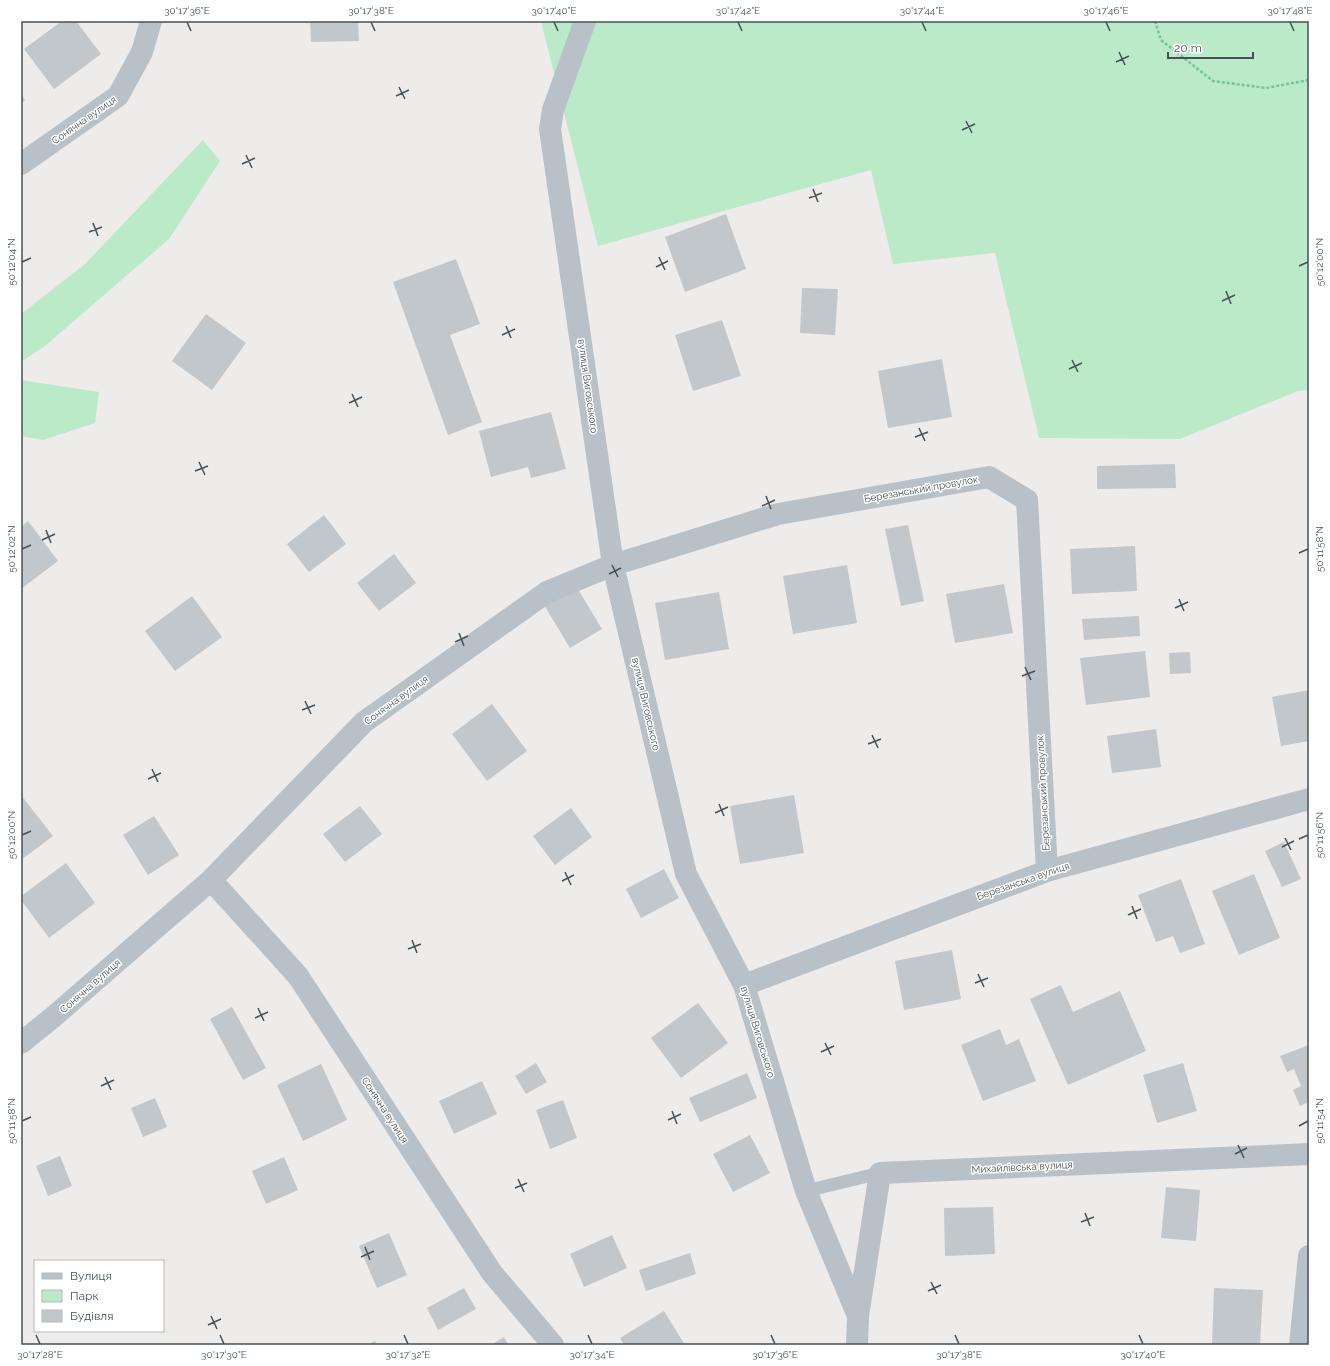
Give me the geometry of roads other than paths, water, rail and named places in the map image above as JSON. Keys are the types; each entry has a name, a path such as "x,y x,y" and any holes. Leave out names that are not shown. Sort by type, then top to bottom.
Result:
{"street":[{"name":"Сонячна вулиця","path":"21,164 118,96 142,52 151,21"},
{"name":"вулиця Виговського","path":"581,30 553,110 550,129 613,565 686,874 744,985 806,1191 858,1316 857,1345"},
{"name":"Березанський провулок","path":"613,565 778,514 989,477 1027,500 1047,871"},
{"name":"Сонячна вулиця","path":"21,1042 52,1018 211,880 364,722 547,592 613,565"},
{"name":"Березанська вулиця","path":"744,985 1047,871 1309,799"},
{"name":"Сонячна вулиця","path":"211,880 298,976 492,1273 553,1345"},
{"name":"Михайлівська вулиця","path":"880,1173 1309,1154"},
{"path":"858,1316 880,1173"},
{"path":"1300,1345 1309,1256"}],"lane":[{"path":"806,1191 880,1173"}]}
